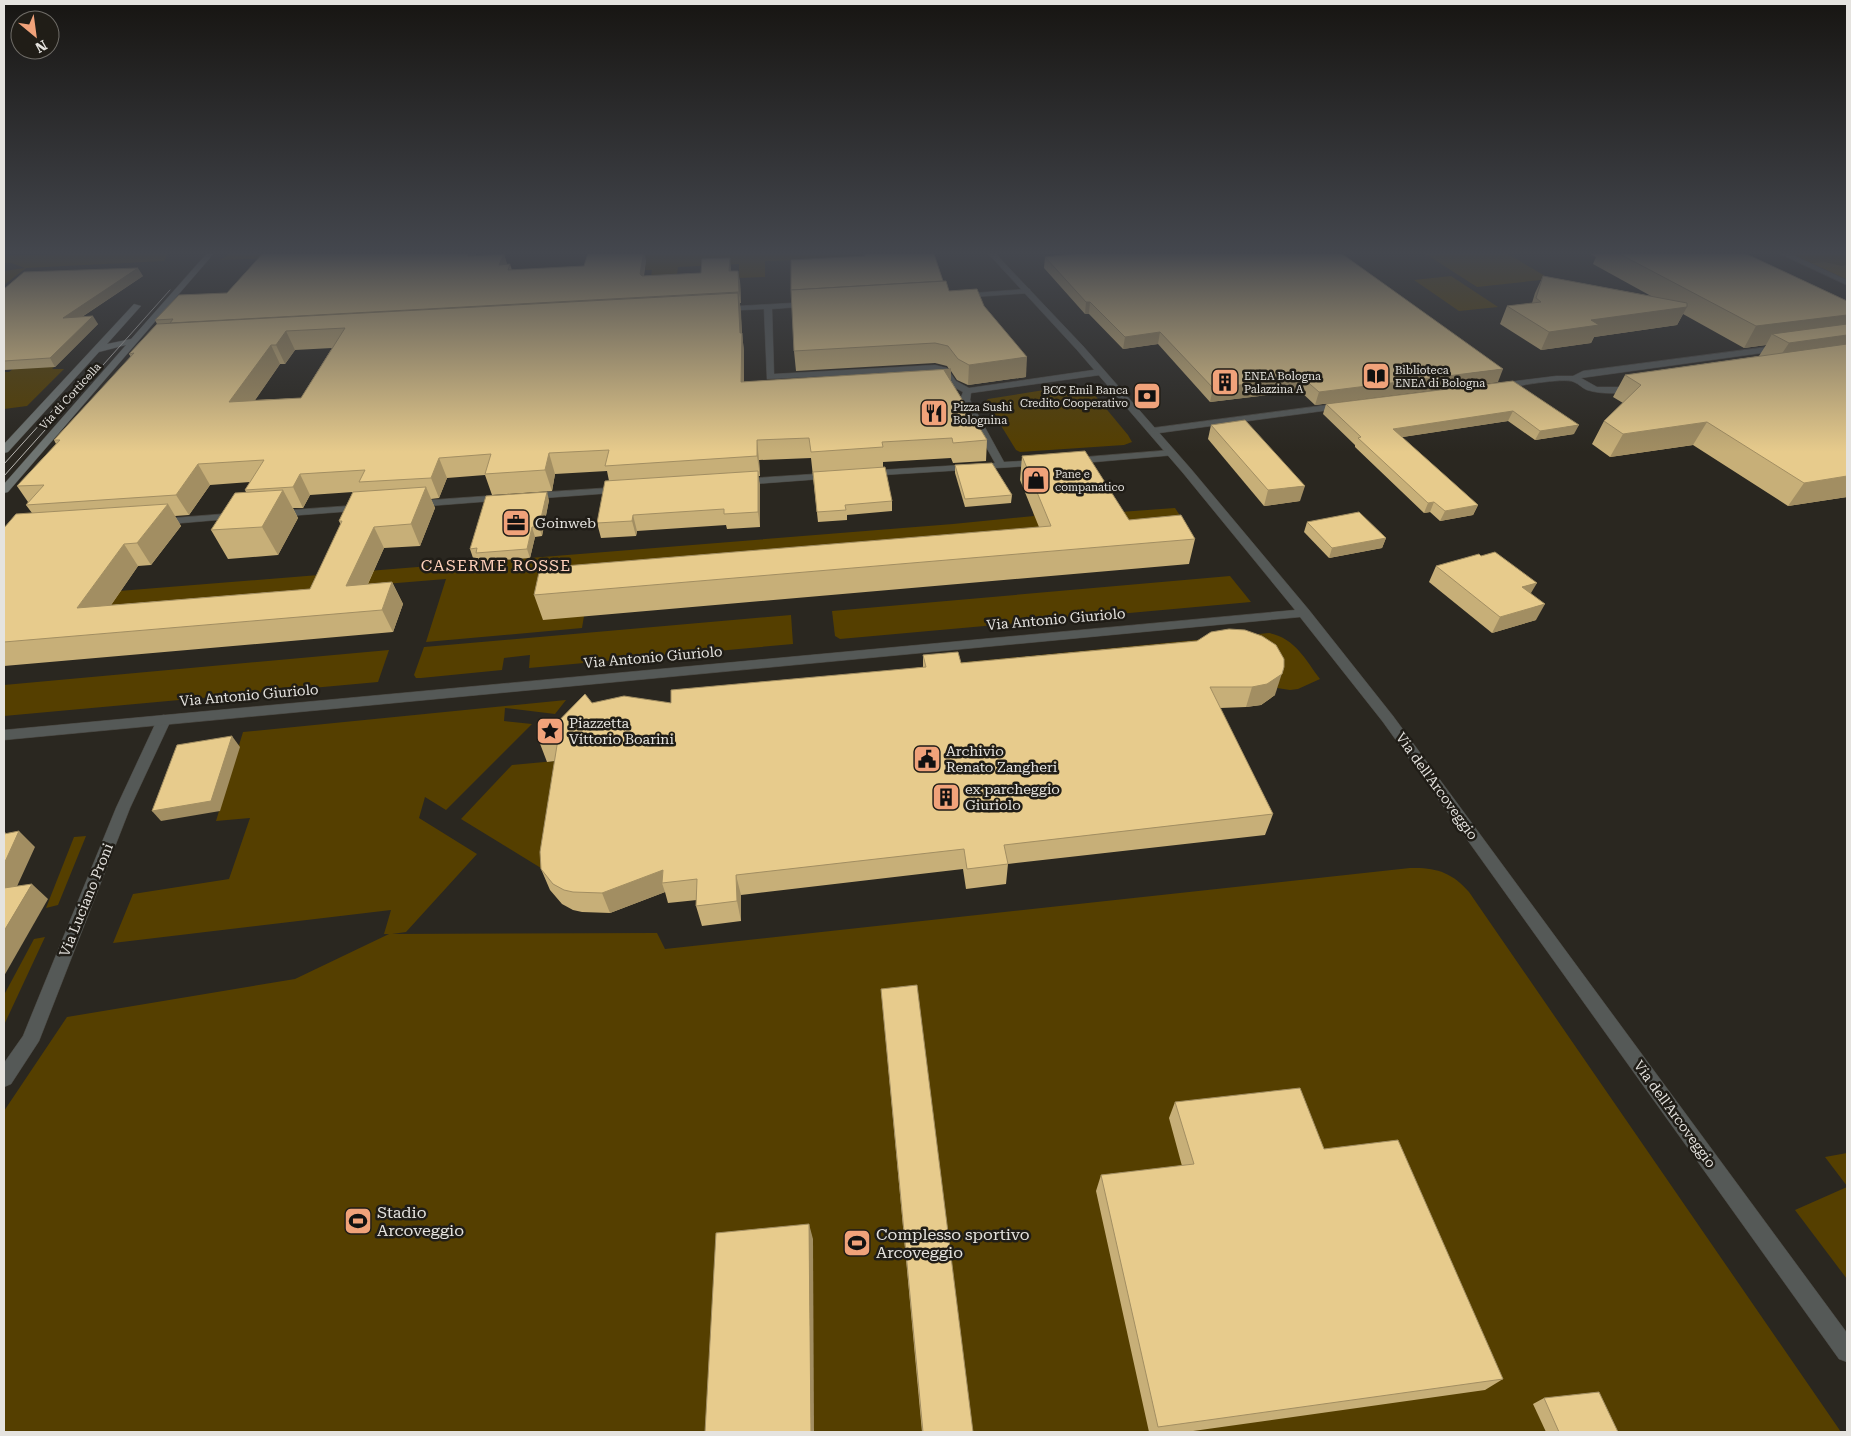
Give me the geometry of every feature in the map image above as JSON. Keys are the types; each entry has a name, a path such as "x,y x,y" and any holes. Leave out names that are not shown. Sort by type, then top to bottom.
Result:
{"main road":[{"name":"Via di Corticella","path":"4,450 126,318"},
{"name":"Via di Corticella","path":"4,490 159,318"},
{"path":"95,351 112,344 141,340"}],"street":[{"path":"768,318 770,380 935,368 944,370 949,383 968,392 1100,372"},
{"name":"Via dell'Arcoveggio","path":"1051,318 1171,453 1304,613 1388,719 1847,1351"},
{"path":"1576,379 1582,374 1790,347"},
{"path":"1487,388 1556,379 1576,379 1589,388 1605,392 1648,387"},
{"path":"968,392 965,395 966,400 1001,465"},
{"path":"1152,431 1349,406"},
{"path":"728,483 1171,453"},
{"path":"402,505 629,490"},
{"path":"268,514 373,507"},
{"path":"151,522 248,516"},
{"name":"Via Antonio Giuriolo","path":"4,735 1304,613"},
{"name":"Via Luciano Proni","path":"4,1078 30,1041 123,808 164,720"}],"shaded area":[{"path":"55,366 52,369 64,369 27,406 4,409 4,372 9,372 13,369"},
{"path":"1069,386 1089,388 1132,442 1124,445 1020,452 1016,450 986,401 988,399"},
{"path":"1102,507 1106,513 1175,508 1181,517 584,616 582,628 426,642 446,579 4,615 69,595 953,524 1034,516 1033,513"},
{"path":"1230,576 1251,602 840,639 835,636 832,611"},
{"path":"791,615 793,644 529,668 530,655 504,658 502,670 421,678 416,678 414,675 424,647"},
{"path":"1269,633 1286,639 1293,644 1320,679 1298,689 1290,690 1277,688 1278,685 960,684 955,663"},
{"path":"389,650 378,682 4,716 4,685"},
{"name":"Complesso sportivo Arcoveggio","path":"566,700 555,714 505,708 504,721 532,724 446,810 425,797 419,818 477,854 406,932 392,934 657,933 665,949 1410,868 1442,872 1463,885 1469,892 1841,1432 4,1432 4,1111 67,1017 295,979 389,934 384,934 391,910 113,943 133,894 229,879 250,818 216,821 243,732"},
{"path":"566,760 549,873 461,819 512,765"},
{"path":"86,836 58,905 46,908 74,837"},
{"path":"45,937 4,1025 4,995 34,939"},
{"path":"1847,1153 1847,1186 1825,1157"},
{"path":"1847,1187 1847,1279 1795,1210"}],"building":[{"path":"4,318 91,318 50,358 4,361"},
{"path":"157,318 262,318 170,323 173,319 155,320"},
{"path":"269,318 739,318 740,333 742,333 741,382 951,369 944,370 987,440 953,443 952,438 882,442 883,447 811,452 809,438 757,440 757,456 605,466 609,450 549,453 545,470 485,474 491,454 439,458 431,478 359,482 365,470 300,474 293,487 245,490 264,460 198,464 176,495 26,505 44,485 17,486 60,440 54,440 134,353 129,354 157,324","holes":["345,328 301,398 229,402 271,345 276,345 286,331"]},
{"path":"792,318 994,318 1027,357 969,365 958,359 948,346 935,343 794,351"},
{"path":"1106,318 1432,318 1503,369 1319,392 1303,378 1213,388 1160,332 1125,337"},
{"path":"1526,318 1606,318 1591,320 1599,325 1549,332"},
{"path":"1741,318 1822,318 1756,326"},
{"path":"1847,324 1847,335 1789,343 1772,334"},
{"path":"1847,344 1847,476 1804,483 1707,422 1623,434 1604,421 1641,385 1625,375"},
{"path":"1513,381 1579,425 1540,431 1513,411 1393,429 1478,505 1445,511 1434,502 1428,503 1358,438 1361,437 1326,404"},
{"path":"1245,420 1305,486 1268,490 1211,425"},
{"path":"1085,451 1129,520 1181,515 1195,539 534,595 540,568 1051,526 1022,456"},
{"path":"992,463 1012,495 965,499 955,465"},
{"path":"885,467 892,501 845,505 846,510 817,512 813,472"},
{"path":"758,471 758,512 724,514 724,509 633,515 632,521 597,523 605,481"},
{"path":"426,487 411,524 374,527 346,586 392,582 382,610 4,642 4,528 16,514 168,504 137,543 124,544 77,608 310,589 342,521 339,521 353,492"},
{"path":"283,490 262,527 211,530 235,493"},
{"path":"547,492 539,527 532,527 527,549 476,553 477,548 470,549 486,496"},
{"path":"1359,512 1386,538 1332,548 1307,522"},
{"path":"1495,552 1537,583 1522,587 1545,604 1500,617 1436,566 1479,554 1481,556"},
{"name":"ex parcheggio Giuriolo","path":"1229,629 1245,630 1262,636 1276,645 1284,659 1282,674 1267,684 1252,687 1210,687 1273,814 1004,845 1008,864 967,869 964,849 736,875 737,901 696,906 697,879 662,883 663,870 602,893 564,890 553,884 541,869 540,852 558,739 539,741 585,694 592,703 624,696 671,703 671,690 926,667 923,655 958,652 961,663 1197,641 1211,632"},
{"path":"232,736 211,801 152,811 177,745"},
{"path":"19,831 4,864 4,834"},
{"path":"32,884 4,931 4,888"},
{"path":"917,985 973,1432 923,1432 881,989"},
{"path":"1300,1088 1324,1149 1398,1140 1503,1379 1158,1427 1101,1175 1194,1164 1175,1102"},
{"path":"809,1224 811,1432 705,1432 716,1233"},
{"path":"1599,1392 1618,1432 1559,1432 1544,1398"}],"tram line":[{"path":"4,476 145,318"},
{"path":"4,464 80,380"}],"place":[{"name":"Biblioteca ENEA di Bologna","path":"1376,376"},
{"name":"ENEA Bologna Palazzina A","path":"1225,382"},
{"name":"BCC Emil Banca Credito Cooperativo","path":"1147,396"},
{"name":"Pizza Sushi Bolognina","path":"934,413"},
{"name":"Pane e companatico","path":"1036,480"},
{"name":"Goinweb","path":"516,523"},
{"name":"Piazzetta Vittorio Boarini","path":"550,731"},
{"name":"Archivio Renato Zangheri","path":"927,759"},
{"name":"ex parcheggio Giuriolo","path":"946,797"},
{"name":"Stadio Arcoveggio","path":"358,1221"},
{"name":"Complesso sportivo Arcoveggio","path":"857,1243"}],"district":[{"name":"CASERME ROSSE","path":"496,565"}]}
